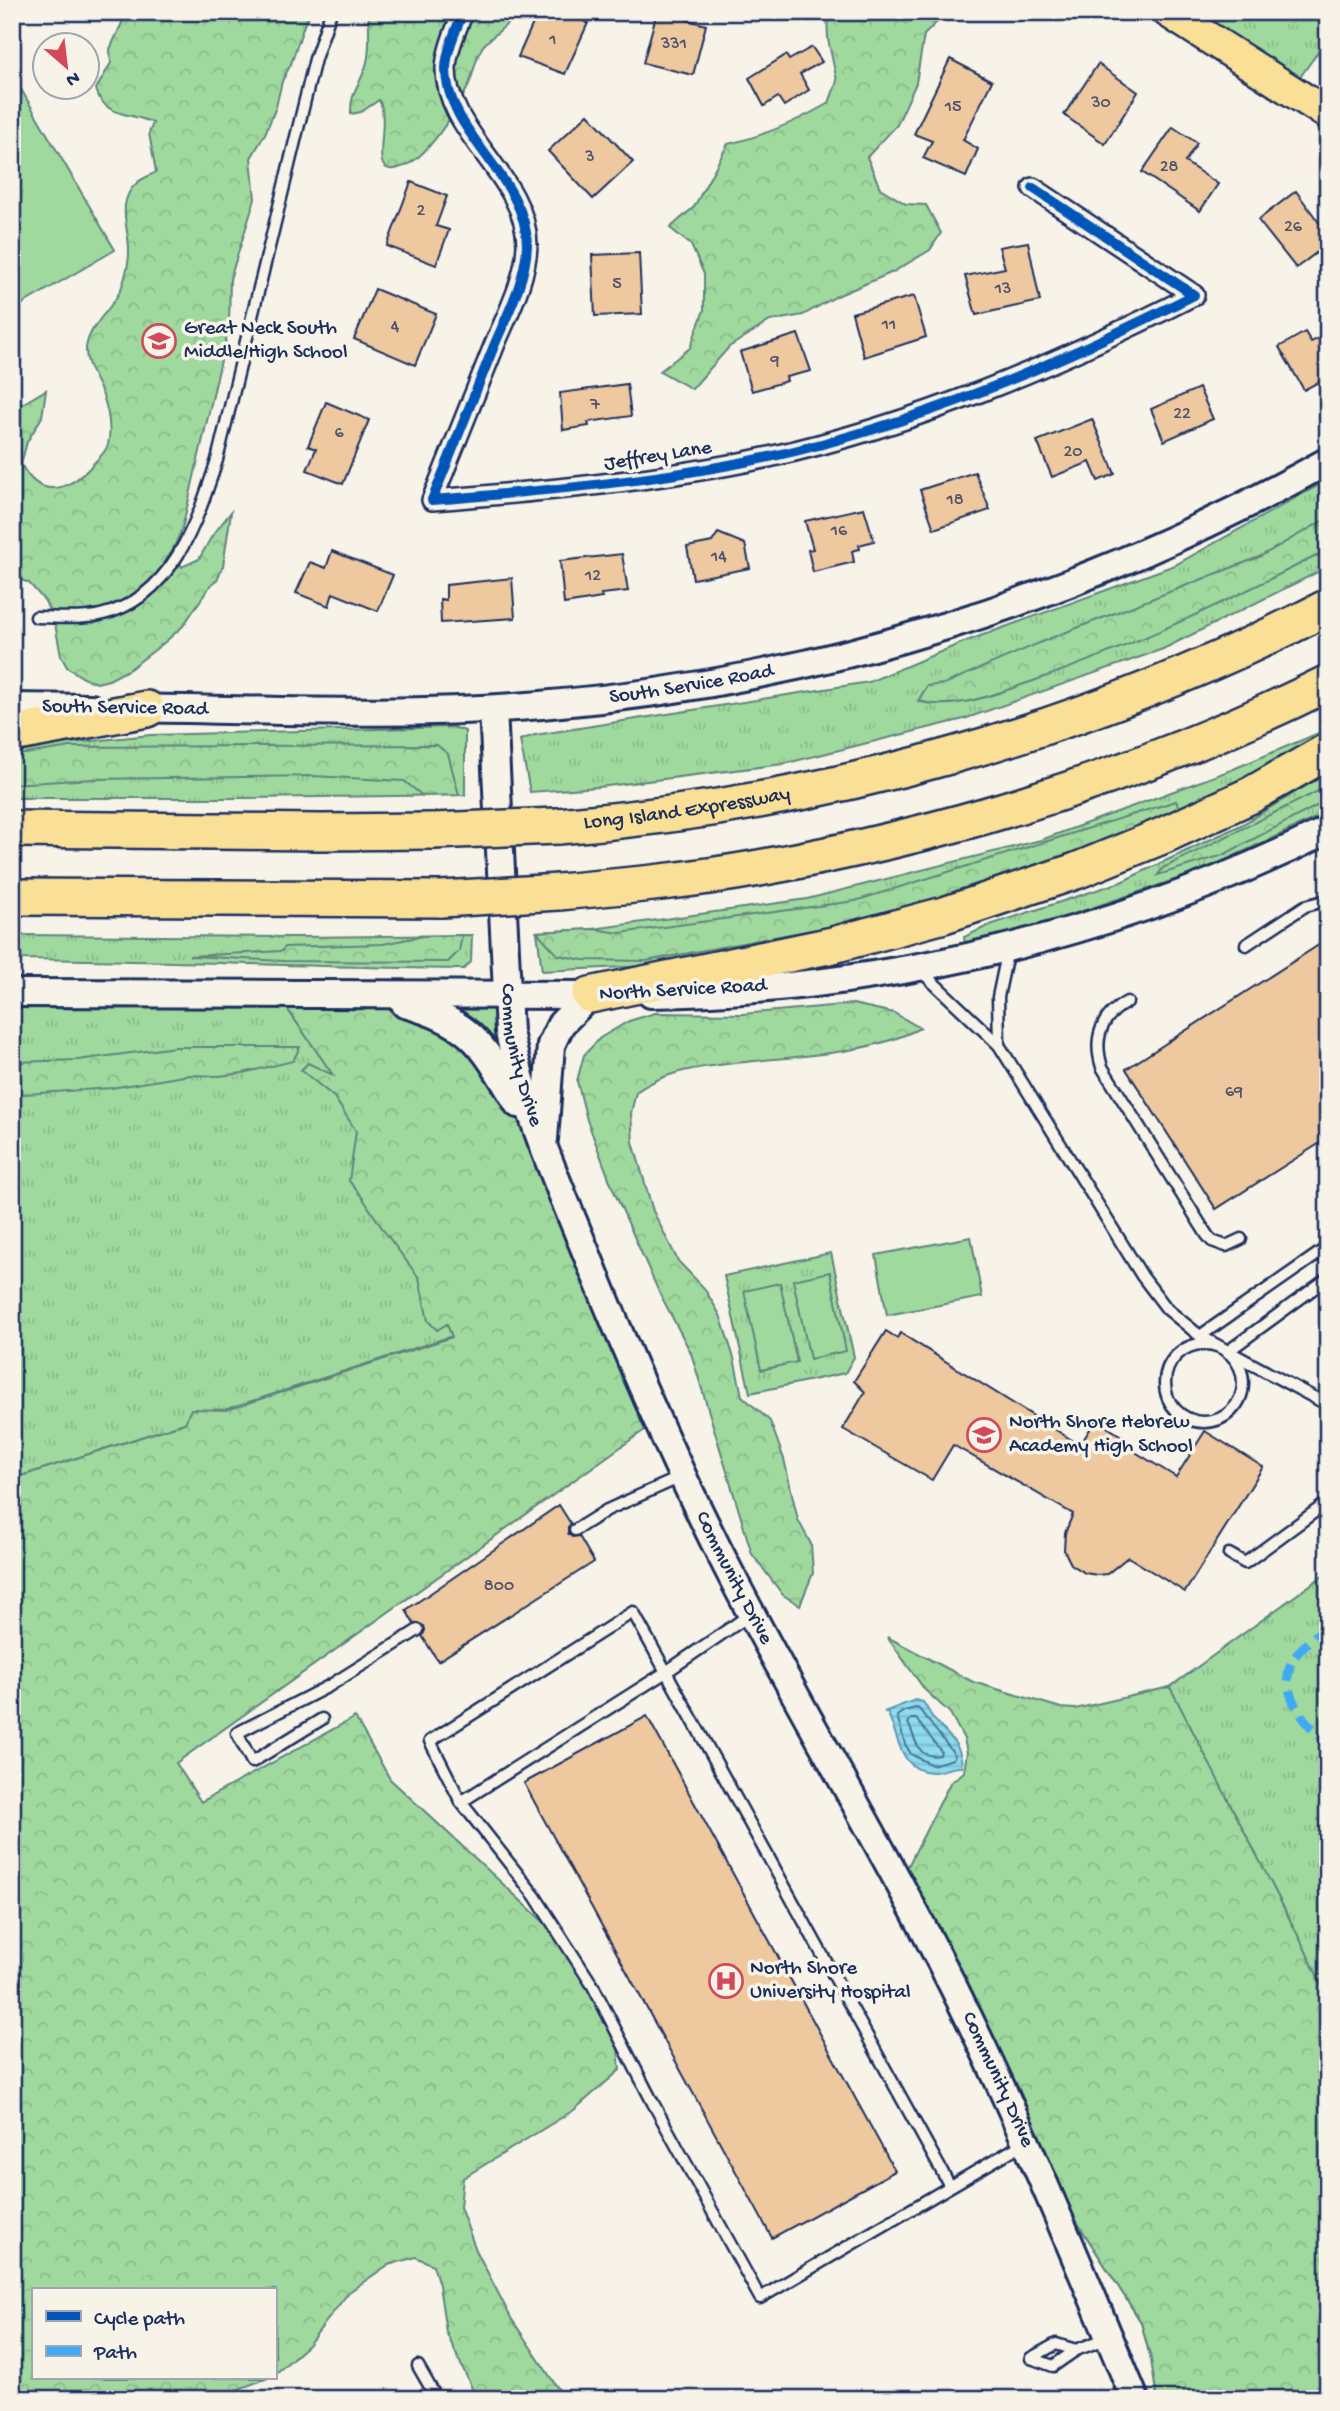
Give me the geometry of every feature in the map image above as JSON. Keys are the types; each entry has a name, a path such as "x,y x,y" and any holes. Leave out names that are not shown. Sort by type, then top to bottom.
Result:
{"highway":[{"name":"Long Island Expressway","path":"12,829 433,831 558,826 663,815 746,802 856,780 948,757 1066,720 1217,661 1328,607"},
{"path":"12,897 441,899 677,881 758,868 932,830 1030,801 1228,730 1328,683"},
{"path":"12,734 147,709"},
{"path":"590,995 833,945 995,898 1076,871 1162,836 1251,795 1328,751"}],"main road":[{"path":"1168,12 1328,114"},
{"name":"South Service Road","path":"12,708 366,711 493,709 618,697 732,680 925,634 1005,608 1120,563 1234,512 1328,460"},
{"name":"Community Drive","path":"493,709 509,1032 519,1078 544,1148 631,1363 682,1477 752,1614 931,1942 976,2032 1026,2142 1135,2399"},
{"name":"North Service Road","path":"12,993 590,995 743,990 949,962 1008,946 1123,913 1215,881 1328,830"},
{"path":"372,994 435,1012 467,1031 486,1052 544,1148"},
{"path":"544,1148 551,1045 561,1024 590,995"}],"street":[{"name":"Jeffrey Lane","path":"463,12 447,60 446,71 451,96 462,119 512,194 522,217 527,245 518,289 432,500 633,481 718,467 822,443 915,416 1020,377 1082,351 1194,295 1033,188"}],"lane":[{"path":"36,617 85,618 125,606 141,596 165,574 191,532 218,460 315,59 331,12"},
{"path":"1246,945 1305,906 1328,900"},
{"path":"999,1045 998,997 1008,946"},
{"path":"916,967 999,1045 1142,1276 1167,1309 1200,1336 1227,1352 1241,1371 1241,1395 1224,1417 1212,1422 1198,1422 1185,1418 1175,1410 1164,1385 1166,1372 1180,1352 1203,1344 1215,1346 1227,1352 1328,1405"},
{"path":"1127,1002 1111,1013 1100,1030 1098,1049 1102,1067 1207,1235 1212,1241 1226,1246 1241,1239"},
{"path":"1200,1336 1328,1247"},
{"path":"1227,1352 1328,1278"},
{"path":"575,1530 607,1510 682,1477"},
{"path":"1229,1554 1245,1563 1328,1502"},
{"path":"950,2186 633,1612 430,1741 461,1802 534,1896 593,1986 653,2103 760,2298 1026,2142"},
{"path":"461,1802 752,1614"},
{"path":"322,1719 252,1762 237,1733 329,1686 418,1630"},
{"path":"1076,2350 1109,2337"},
{"path":"418,2366 437,2399"}],"green space":[{"path":"127,12 311,12 282,81 276,107 265,134 251,158 255,199 230,279 229,326 182,529 173,549 182,567 199,559 212,536 231,512 223,566 217,580 183,626 130,669 97,683 85,679 67,667 61,656 55,624 45,601 29,583 12,576 12,410 46,390 42,417 27,442 21,464 29,476 47,488 67,485 77,479 101,456 108,445 108,412 89,366 86,348 92,331 117,296 125,276 129,252 125,216 127,198 138,182 156,172 149,133 153,123 112,110 102,101 102,79 111,63 110,49"},
{"path":"369,12 517,12 483,46 468,87 430,145 411,163 395,169 387,168 382,163 383,117 379,100 361,112 351,114 352,98 365,70 368,56"},
{"path":"827,12 976,12 944,15 924,35 916,83 897,125 867,157 880,188 906,204 926,205 941,233 930,250 893,272 837,296 803,315 770,321 729,347 692,389 660,371 690,348 704,310 704,274 691,245 670,228 694,207 728,144 780,128 829,103 837,81 828,39"},
{"path":"1159,12 1328,12 1328,38 1288,94"},
{"path":"12,74 115,250 12,310"},
{"path":"1328,480 1328,567 1163,649 964,719 783,764 599,787 530,792 520,740 535,735 869,682 964,642 1175,565"},
{"path":"1328,518 1328,550 1184,620 1111,652 993,695 948,704 918,701 927,686 944,684 1051,638 1259,557"},
{"path":"453,727 465,731 465,795 12,798 12,749 151,735"},
{"path":"1328,729 1328,740 1191,816 926,915 688,964 542,971 537,932 593,929 807,899 1041,840 1231,770"},
{"path":"437,745 448,754 459,795 423,796 404,781 313,776 93,779 12,784 12,756 70,747"},
{"path":"1328,773 1328,812 1204,870 987,943 965,943 964,937 990,925 1121,882 1241,825"},
{"path":"1328,786 1328,800 1223,855 1158,875 1163,868"},
{"path":"1176,801 1179,808 1159,824 1016,877 844,924 646,961 583,960 558,955 537,932 593,929 620,933 855,901"},
{"path":"12,935 472,935 471,962 464,969 12,959"},
{"path":"462,935 459,951 448,962 284,961 189,956 282,951 285,947 383,944 423,936"},
{"path":"12,993 277,994 350,1099 452,1336 12,1479"},
{"path":"277,994 506,995 509,1032 656,1422 176,1763 201,1802 355,1717 390,1779 547,1925 599,2006 618,2049 620,2070 574,2110 463,2178 460,2207 476,2250 511,2318 565,2399 477,2399 446,2332 433,2265 416,2257 388,2265 349,2292 308,2345 276,2373 276,2288 32,2288 32,2380 263,2380 199,2399 12,2399 12,1479 185,1423 191,1409 227,1410 452,1337 447,1324 437,1330 428,1321 419,1278 349,1181 356,1131 334,1097 301,1070 308,1063 333,1075"},
{"path":"853,1004 894,1013 920,1028 899,1037 851,1050 679,1072 636,1092 631,1113 633,1142 653,1211 678,1261 704,1288 720,1315 734,1358 742,1396 770,1421 784,1459 798,1520 811,1544 813,1573 800,1605 783,1595 752,1554 691,1353 658,1290 613,1189 587,1120 577,1081 584,1055 600,1038 629,1021 655,1013 743,1014"},
{"path":"176,1047 300,1047 293,1061 243,1073 190,1075 111,1088 12,1095 12,1062 78,1060"},
{"path":"971,1237 982,1297 887,1315 876,1255"},
{"path":"831,1253 854,1357 845,1373 750,1393 724,1276"},
{"path":"830,1272 846,1351 810,1359 793,1280"},
{"path":"780,1283 797,1362 761,1370 744,1291"},
{"path":"1328,1572 1328,2261 1151,2361 1141,2322 1026,2142 899,1884"},
{"path":"887,1637 973,1682 1061,1708 1075,1709 1170,1687 1328,1999 1328,2399 1157,2399 1141,2322 1026,2142 899,1884 950,1783 964,1772 967,1752 964,1739 950,1713 925,1690"}],"water":[{"path":"915,1700 923,1702 952,1739 959,1751 962,1767 935,1772 923,1771 907,1760 887,1712 884,1712"}],"building":[{"path":"538,12 562,12 588,23 565,74 518,57"},
{"path":"657,12 706,25 693,75 643,63"},
{"path":"812,47 822,62 800,74 809,90 784,106 778,97 764,106 749,78 786,55 789,60"},
{"path":"950,59 992,81 963,140 978,149 966,177 923,158 932,141 914,134"},
{"path":"1098,64 1138,92 1105,144 1064,115"},
{"path":"588,114 633,162 593,199 548,151"},
{"path":"1173,127 1197,143 1185,162 1218,184 1200,211 1142,172"},
{"path":"411,182 447,196 436,226 449,230 436,265 387,246"},
{"path":"1296,191 1328,235 1328,244 1296,268 1258,220"},
{"path":"1028,242 1040,301 976,315 965,276 1005,268 999,247"},
{"path":"639,253 642,314 595,316 592,255"},
{"path":"375,289 436,314 415,365 354,339"},
{"path":"914,296 926,337 864,357 852,313"},
{"path":"1305,332 1311,342 1328,333 1328,377 1304,390 1279,347"},
{"path":"798,334 811,371 786,377 787,381 752,391 740,352"},
{"path":"627,384 631,416 588,422 589,426 563,430 560,393"},
{"path":"1199,388 1213,419 1164,441 1151,409"},
{"path":"326,402 369,420 343,484 307,470 316,449 308,446"},
{"path":"1092,419 1115,474 1098,481 1090,462 1052,477 1037,441"},
{"path":"975,472 990,510 934,529 920,490"},
{"path":"864,508 874,541 859,545 860,549 852,551 854,562 813,572 808,550 813,549 805,521"},
{"path":"718,533 745,544 750,568 693,579 687,547 712,542"},
{"path":"332,551 393,575 378,611 333,593 329,606 296,593 310,562 326,568"},
{"path":"622,554 628,591 601,594 602,598 564,604 560,561"},
{"path":"512,578 515,618 441,623 440,599 446,600 446,585"},
{"path":"1328,939 1328,1138 1216,1209 1126,1069"},
{"path":"886,1331 897,1338 900,1333 1080,1445 1096,1420 1123,1437 1119,1442 1176,1477 1205,1431 1263,1467 1185,1592 1128,1557 1107,1574 1085,1573 1071,1564 1064,1550 1065,1533 1073,1514 953,1445 932,1480 843,1429 865,1392 854,1381"},
{"path":"559,1505 571,1524 568,1533 572,1537 579,1536 594,1562 438,1661 422,1636 424,1626 414,1624 406,1610"},
{"path":"647,1716 895,2171 772,2238 524,1783"}],"marked path":[{"path":"1328,1625 1297,1654 1290,1666 1288,1677 1297,1709 1328,1743"}],"cycle path":[{"path":"463,12 447,61 449,91 458,114 514,198 523,221 527,245 515,297 432,500 643,479 769,457 824,443 986,390 1091,345 1194,295 1033,188"}],"place":[{"name":"Great Neck South Middle/High School","path":"159,341"},
{"name":"North Shore Hebrew Academy High School","path":"984,1435"},
{"name":"North Shore University Hospital","path":"726,1981"}]}
